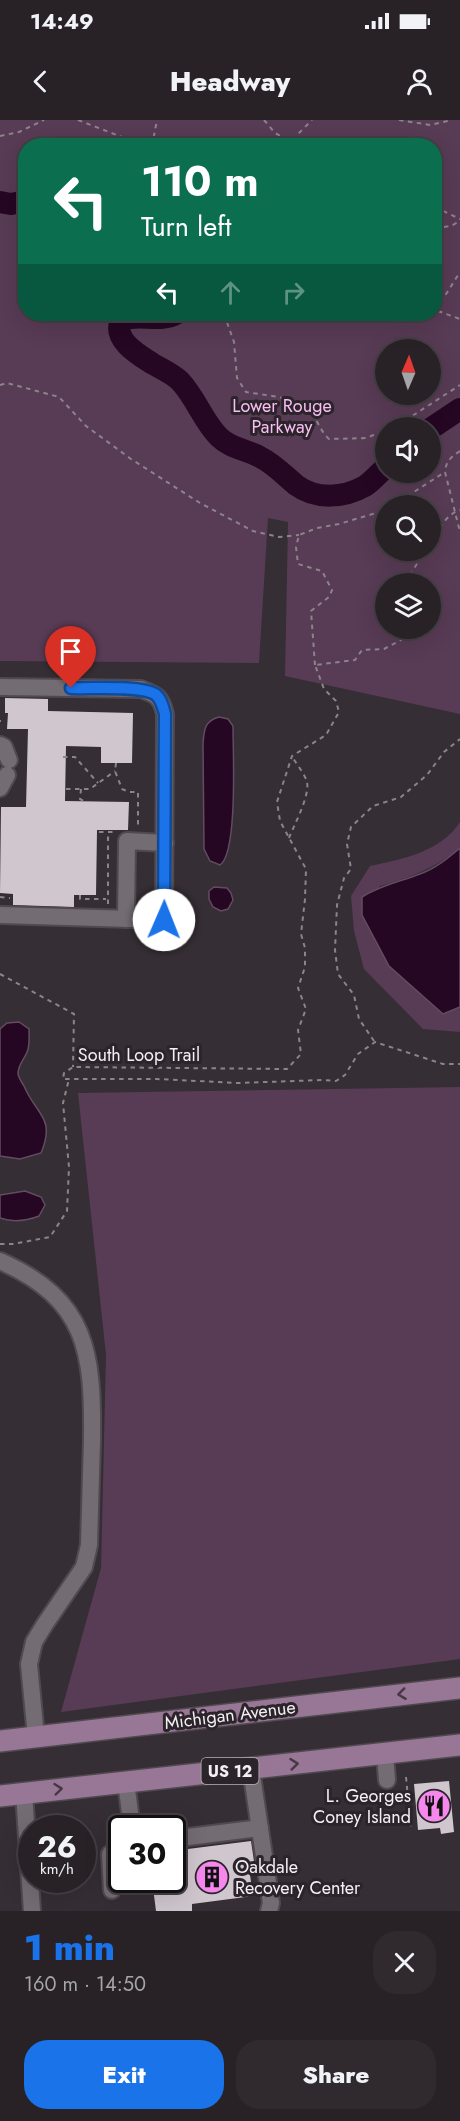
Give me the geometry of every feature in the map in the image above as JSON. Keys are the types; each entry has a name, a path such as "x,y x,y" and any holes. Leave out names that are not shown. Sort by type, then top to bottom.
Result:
{"main road":[{"name":"Michigan Avenue","path":"0,1741 460,1688"},
{"name":"US 12","path":"0,1796 460,1745"}],"street":[{"path":"0,687 141,689 156,694 163,704 165,714 164,920 0,915"},
{"path":"0,745 4,747 5,774"},
{"path":"126,919 127,841 165,843"},
{"path":"0,1261 21,1270 45,1286 70,1313 84,1341 90,1369 92,1410 89,1545 84,1567 34,1642 29,1664 36,1737"},
{"path":"385,1755 387,1780"},
{"path":"251,1769 271,1903 269,1911"},
{"path":"126,1782 130,1815"},
{"path":"24,1793 32,1911"},
{"path":"186,1837 260,1828"}],"path":[{"path":"0,136 19,132 44,120"},
{"path":"78,120 89,122 126,138"},
{"path":"154,138 157,120"},
{"path":"264,120 275,133 285,138"},
{"path":"294,138 312,120"},
{"path":"399,120 430,125 452,120"},
{"path":"442,211 460,220 451,226 442,227"},
{"path":"442,300 460,272"},
{"path":"442,312 460,319"},
{"path":"227,321 234,342 237,378 246,392 291,400 309,410 322,433 329,439 367,438 375,434"},
{"path":"0,385 7,384 59,397 86,426 131,459 200,503 253,531 279,537 299,535 375,513"},
{"path":"411,417 460,385"},
{"path":"460,452 449,459 445,465 460,532"},
{"path":"409,495 445,472"},
{"path":"441,527 454,512 460,510"},
{"path":"289,838 306,793 307,782 292,756 326,735 339,712 336,701 324,688 315,664 311,611 329,597 332,591 322,571 298,564 296,547 299,535"},
{"path":"315,664 355,660 362,650 384,649 401,639"},
{"path":"460,739 444,752 427,775 401,797 373,806 351,827 347,844 351,869 344,878 338,905 335,950 338,974 354,994 359,1019 375,1042 442,1064 460,1064"},
{"name":"South Loop Trail","path":"292,756 277,802 280,821 306,869 300,934 305,948 305,967 298,988 306,1009 298,1030 300,1054 287,1069 74,1066 64,1073 63,1079 157,1079 238,1083 336,1081 345,1075 358,1054 375,1042"},
{"path":"63,757 75,757 98,783"},
{"path":"116,763 115,771 122,789 138,792 138,833"},
{"path":"66,789 90,789 115,771"},
{"path":"81,789 81,799 84,801"},
{"path":"99,831 118,832"},
{"path":"108,832 107,903 114,904"},
{"path":"80,895 80,898 107,899"},
{"path":"0,897 10,898"},
{"path":"0,974 74,1014 74,1066"},
{"path":"0,1244 13,1244 50,1237 67,1211 69,1167 63,1103 69,1079"},
{"path":"406,1777 411,1829"}],"green space":[{"name":"Lower Rouge Parkway","path":"0,120 460,120 460,714 285,676 288,522 268,518 259,663 0,661"},
{"path":"460,822 460,848 422,871 380,886 362,915 389,966 443,1014 460,1007 460,1032 423,1029 364,969 354,931 351,896 370,866 420,853 442,841"},
{"path":"460,1087 460,1659 61,1712 101,1568 106,1355 78,1093"}],"shaded area":[{"path":"219,717 228,719 233,726 234,757 230,842 226,857 220,865 210,861 204,849 203,744 208,724"},
{"path":"460,848 460,1007 443,1014 389,966 362,915 362,897 431,869"},
{"path":"214,887 227,888 231,893 233,900 228,909 221,911 213,907 209,899 209,891"},
{"path":"19,1022 29,1029 29,1041 28,1050 18,1074 43,1117 46,1131 41,1153 20,1159 0,1156 0,1029 7,1023"},
{"path":"25,1191 41,1197 45,1205 39,1216 20,1221 0,1218 0,1195"}],"building":[{"path":"5,698 48,699 48,711 133,713 132,763 101,763 101,747 66,746 65,801 129,802 128,830 97,830 96,895 74,895 74,907 13,905 13,894 0,893 1,807 26,807 28,729 7,729 8,713 5,713"},
{"name":"L. Georges Coney Island","path":"449,1781 454,1832 441,1834 440,1828 418,1830 414,1784"},
{"name":"Oakdale Recovery Center","path":"251,1841 256,1875 250,1875 253,1896 192,1904 192,1911 156,1911 154,1893 186,1893 186,1849"}],"waterway":[{"path":"0,202 18,203"},
{"path":"121,321 120,334 128,346 180,381 208,424 224,441 255,454 274,466 296,485 312,493 330,496 348,493 368,484 375,477"},
{"path":"441,422 460,409"}],"place":[{"name":"L. Georges Coney Island","path":"434,1806"},
{"name":"Oakdale Recovery Center","path":"212,1877"}],"route":[{"path":"71,688 141,689 156,694 163,704 165,714 164,920"}]}
